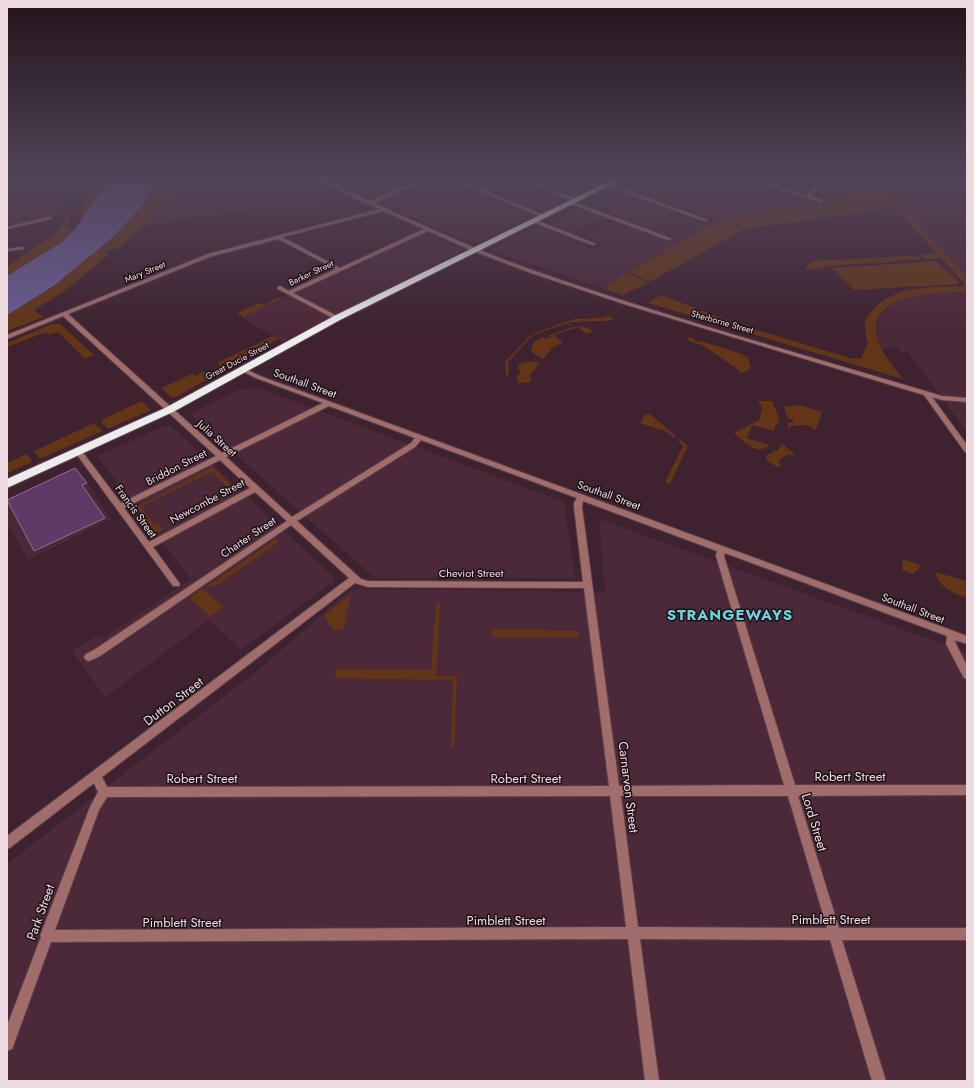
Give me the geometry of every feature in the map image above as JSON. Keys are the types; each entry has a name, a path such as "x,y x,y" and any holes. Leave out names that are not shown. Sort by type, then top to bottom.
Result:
{"highway":[{"name":"Great Ducie Street","path":"7,484 169,410 337,318 520,228"}],"street":[{"name":"Mary Street","path":"7,337 203,258 315,228"},
{"name":"Sherborne Street","path":"425,228 475,250 533,272 613,299 925,392 950,399 967,400"},
{"path":"552,228 594,244"},
{"path":"642,228 670,239"},
{"name":"Barker Street","path":"289,293 428,229"},
{"path":"278,237 339,269"},
{"path":"7,250 22,248"},
{"path":"280,288 337,318"},
{"name":"Julia Street","path":"64,314 354,579"},
{"name":"Southall Street","path":"244,370 252,375 967,640"},
{"path":"925,392 967,450"},
{"name":"Briddon Street","path":"119,507 329,403"},
{"name":"Charter Street","path":"88,657 97,653 292,521 413,445 420,437"},
{"name":"Francis Street","path":"79,452 176,584"},
{"name":"Newcombe Street","path":"148,546 256,488"},
{"name":"Carnarvon Street","path":"582,497 578,503 578,507 652,1081"},
{"name":"Lord Street","path":"722,549 720,556 879,1081"},
{"name":"Cheviot Street","path":"354,579 368,584 589,585"},
{"name":"Dutton Street","path":"7,843 354,579"},
{"path":"951,634 951,644 967,675"},
{"path":"96,776 104,792"},
{"name":"Robert Street","path":"104,792 967,790"},
{"name":"Park Street","path":"7,1044 95,808 104,792"},
{"name":"Pimblett Street","path":"46,936 634,933 967,934"}],"shaded area":[{"path":"59,228 74,230 62,242 7,276 7,267 54,234"},
{"path":"76,228 122,228 113,237 55,285 7,315 7,276 62,242"},
{"path":"122,228 142,228 119,248 103,251 108,255 66,290 34,310 44,317 7,331 7,315 55,285 113,237"},
{"path":"437,228 508,228 476,243 470,242"},
{"path":"536,228 540,228 596,250 604,244 585,236 600,228 703,228 606,286 610,291 491,250"},
{"path":"561,228 584,228 574,233"},
{"path":"705,228 737,228 743,230 649,282 629,272"},
{"path":"913,228 922,228 967,276 967,292 937,293 903,300 889,306 880,315 876,329 882,350 903,379 648,303 661,295 737,324 853,359 861,358 868,343 865,332 866,319 876,307 885,300 895,294 928,287 963,286 964,283 940,257 938,259 927,259 918,254 938,254"},
{"path":"921,228 967,228 967,276"},
{"path":"427,233 464,250 282,342 241,317"},
{"path":"918,256 921,259 879,263 872,258"},
{"path":"870,258 875,262 874,263 825,266 826,268 808,270 805,269 812,261"},
{"path":"936,261 959,282 958,284 854,290 832,268"},
{"path":"628,273 648,283 623,295 610,291 605,286"},
{"path":"967,292 967,432 908,352 901,353 897,347 880,348 876,330 879,317 890,305 900,299 935,293"},
{"path":"279,297 282,298 243,317 237,313 259,303 264,305"},
{"path":"608,316 610,318 613,317 614,319 607,321 571,322 533,335 508,362 509,375 506,375 505,362 532,334 574,319 601,318"},
{"path":"52,324 60,324 94,355 85,359 58,332 49,335 46,332 7,347 7,343"},
{"path":"583,326 594,331 587,334 578,327 554,335 563,343 554,346 543,359 531,351 535,341 543,337 545,339 551,337 549,335 573,327"},
{"path":"273,336 278,339 224,370 218,365 219,362"},
{"path":"689,337 700,342 701,341 742,354 748,358 751,367 749,370 741,373 739,370 702,345 687,341"},
{"path":"532,361 540,363 530,375 531,382 518,383 517,375 520,375 520,370 517,370 518,366 522,363"},
{"path":"203,372 211,372 215,375 176,397 171,397 161,388 192,374 195,376"},
{"path":"258,388 564,502 575,578 375,578 191,415 193,412 238,390"},
{"path":"142,401 151,410 108,429 101,422 103,419"},
{"path":"758,401 772,401 779,417 778,424 776,424 774,431 752,425 747,438 769,445 765,449 760,450 750,446 734,433 759,420 762,408"},
{"path":"800,405 822,412 816,429 805,425 791,426 790,428 787,427 789,422 793,423 793,420 788,419 784,407"},
{"path":"646,414 650,414 676,436 673,437 667,432 640,423"},
{"path":"92,424 95,424 102,431 40,459 34,451"},
{"path":"167,425 171,426 334,577 334,581 241,650 209,620 105,697 72,651 96,636 97,638 102,635 103,638 191,579 97,456"},
{"path":"681,440 688,446 670,484 665,482 683,446 678,441"},
{"path":"783,444 795,455 788,455 781,458 779,462 781,467 777,467 766,460 767,455 778,450"},
{"path":"27,454 32,462 7,473 7,463"},
{"path":"76,467 111,519 28,560 7,522 7,500"},
{"path":"213,467 237,491 230,495 224,488 226,487 212,471 141,507 154,525 158,523 163,530 156,533 137,508 138,506"},
{"path":"599,519 967,653 967,1081 7,1081 7,864 257,671 352,589 605,592"},
{"path":"277,538 277,543 216,586 212,587 209,585"},
{"path":"903,559 920,565 918,570 912,574 902,570"},
{"path":"935,572 967,581 967,598 956,594 943,586 937,578"},
{"path":"202,589 223,607 210,616 190,598"},
{"path":"351,594 343,630 333,630 324,615"},
{"path":"440,603 436,676 457,676 454,747 451,747 453,680 335,678 336,669 431,670 436,604"},
{"path":"492,629 546,629 546,631 578,631 579,637 492,637"}],"building":[{"path":"75,468 87,483 82,485 105,518 34,551 7,500"}],"district":[{"name":"STRANGEWAYS","path":"730,615"}]}
